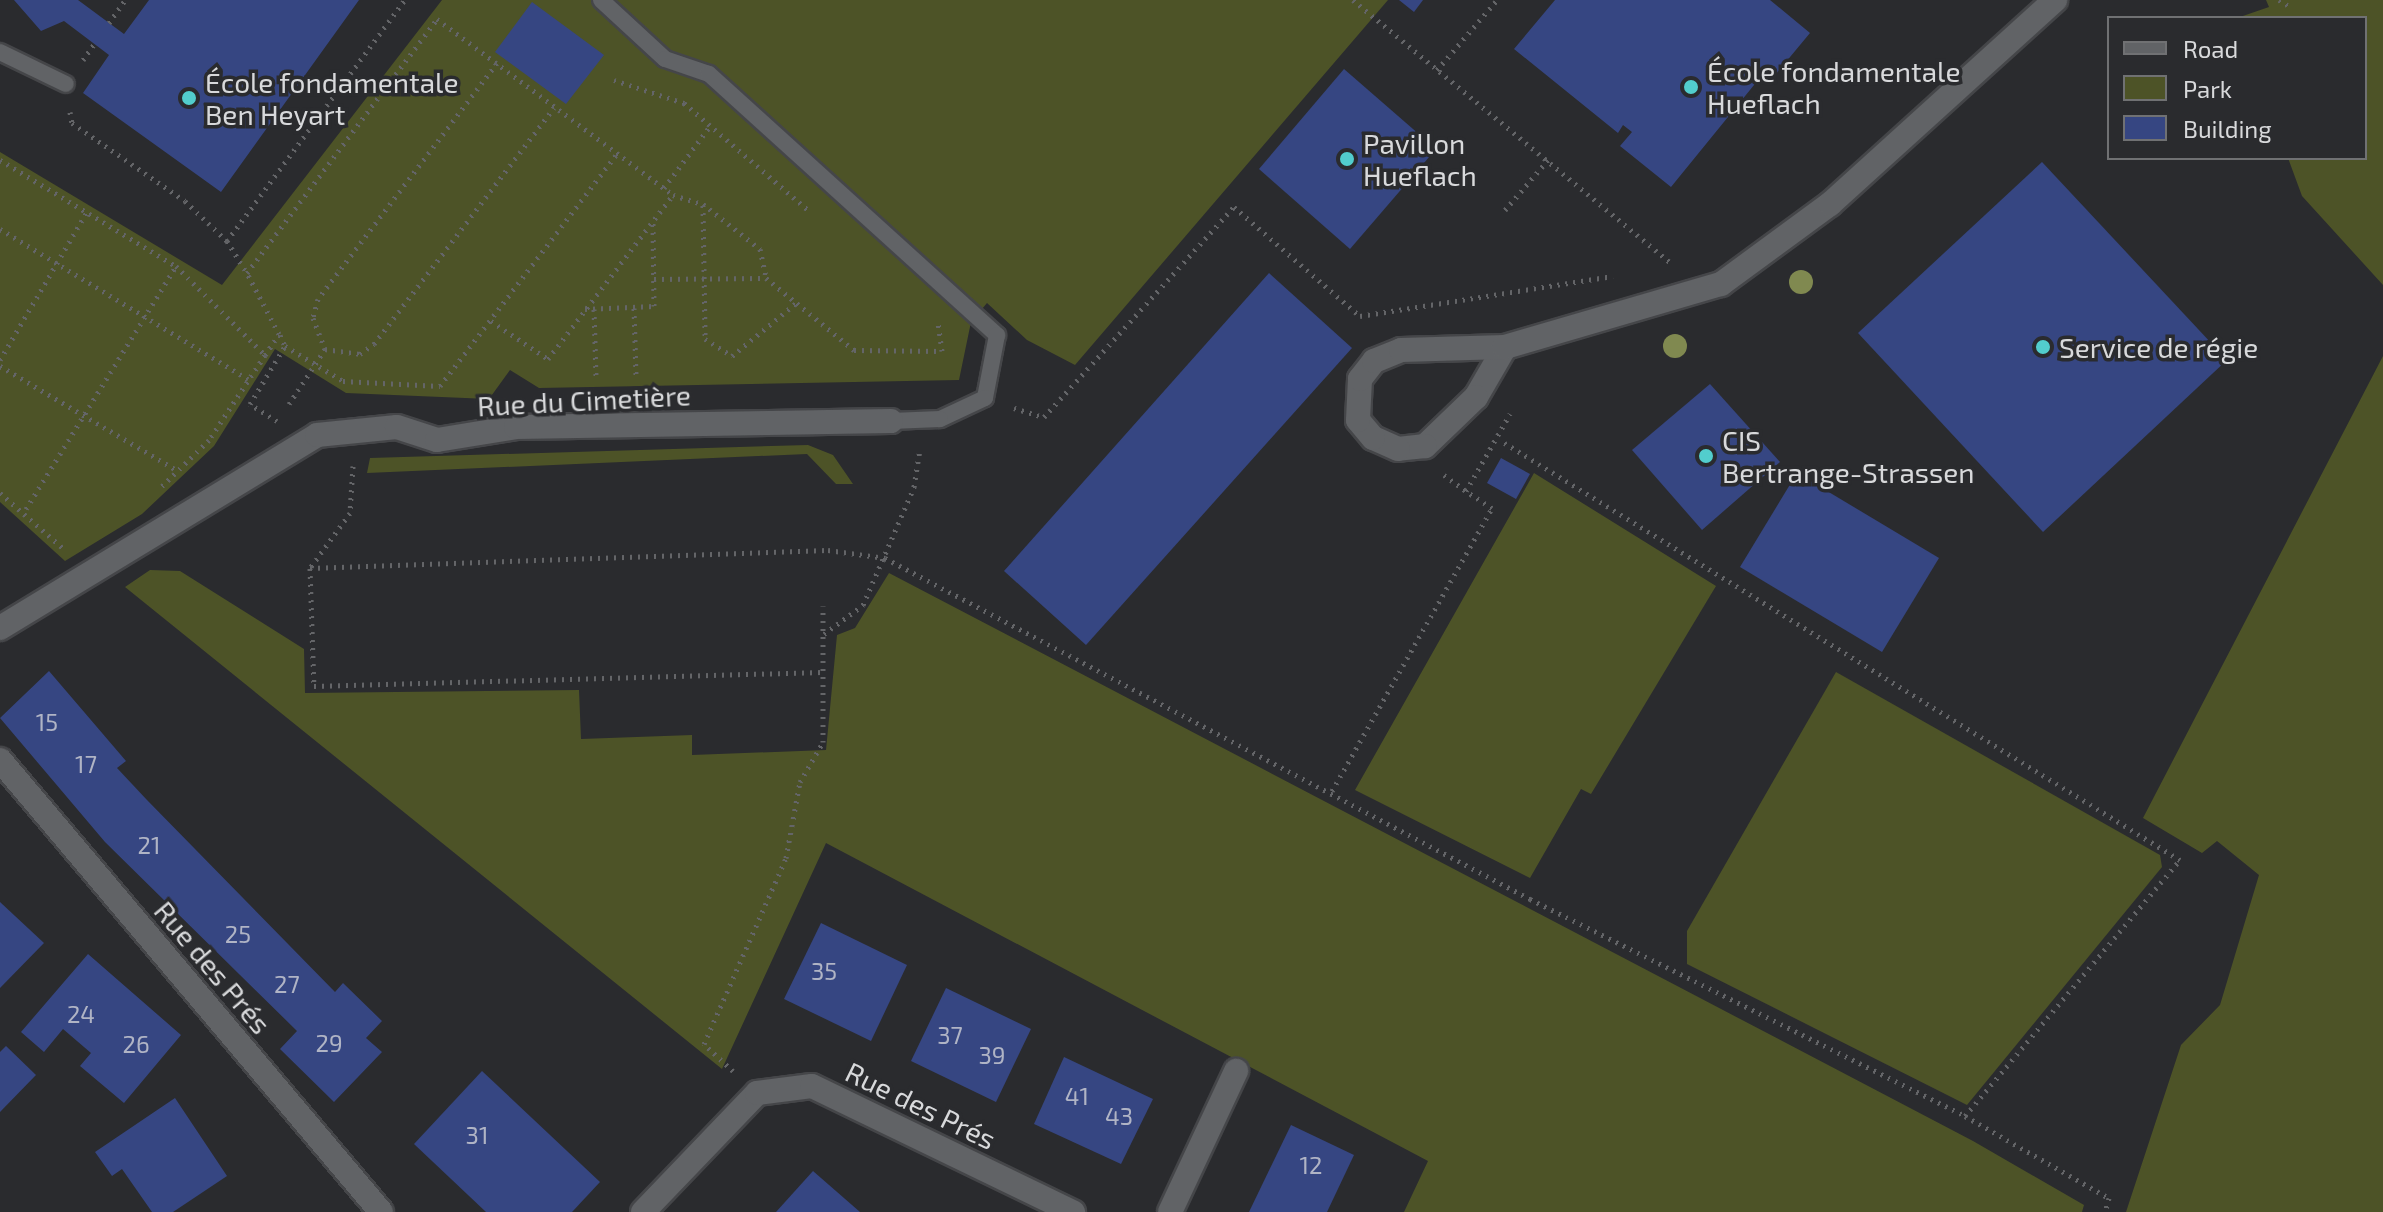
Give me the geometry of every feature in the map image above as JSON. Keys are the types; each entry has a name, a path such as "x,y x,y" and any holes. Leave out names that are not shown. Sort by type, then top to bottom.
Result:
{"street":[{"path":"1505,347 1476,397 1425,446 1398,449 1373,438 1358,420 1354,399 1374,361 1401,350 1505,347 1721,284 1830,204 2055,0"},
{"name":"Rue du Cimetière","path":"0,628 317,435 397,427 437,440 516,427 891,421"},
{"name":"Rue des Prés","path":"0,760 381,1212"},
{"path":"1170,1212 1236,1071"},
{"name":"Rue des Prés","path":"757,1093 812,1086 1073,1212"},
{"path":"643,1212 757,1093"}],"lane":[{"path":"601,0 665,59 709,74 980,313 997,335 985,398 926,420 891,421"},
{"path":"0,52 66,84"}],"path":[{"path":"109,23 125,0"},
{"path":"227,241 405,0"},
{"path":"1353,0 1671,264"},
{"path":"1437,70 1497,0"},
{"path":"2279,0 2290,7"},
{"path":"247,273 437,19 673,195 703,204 760,249 766,278 854,350 942,351 937,314"},
{"path":"94,44 66,84 72,123 185,201 227,241 285,346 343,381 440,386 617,154"},
{"path":"325,349 313,318 318,299 497,63"},
{"path":"614,80 684,103 816,216"},
{"path":"325,349 360,354 374,344 554,108"},
{"path":"664,188 710,126"},
{"path":"0,160 176,266 265,355"},
{"path":"1505,210 1548,160"},
{"path":"491,321 548,359 673,195"},
{"path":"703,204 705,339 732,356 796,303"},
{"path":"985,398 1044,417 1234,207 1360,316 1628,272"},
{"path":"0,360 54,262 87,212"},
{"path":"585,309 654,306 653,221"},
{"path":"0,229 248,379"},
{"path":"1657,267 1684,258"},
{"path":"26,509 176,266"},
{"path":"654,279 766,278"},
{"path":"634,308 636,375"},
{"path":"594,309 596,376"},
{"path":"158,490 209,440 279,334"},
{"path":"279,421 250,404 285,346"},
{"path":"289,404 325,349"},
{"path":"0,366 178,471"},
{"path":"1332,791 1492,508 1466,491 1500,440 1515,400"},
{"path":"824,634 863,605 914,487 926,420"},
{"path":"353,433 350,513 310,568 314,686 823,672"},
{"path":"1500,440 2180,860 1965,1116"},
{"path":"0,493 26,509 66,551 78,544"},
{"path":"310,568 851,552 885,558 1332,791 1530,899 1965,1116 2109,1198 2105,1212"},
{"path":"757,1093 704,1044 786,858 800,782 823,742 823,606"}],"green space":[{"path":"442,0 1388,0 1075,365 1027,340 987,303 971,322 959,380 539,388 510,370 489,399 346,393 275,349 214,446 142,514 65,561 0,502 0,152 222,285"},
{"path":"2266,0 2383,0 2383,285 2302,196 2289,160 2367,160 2367,16 2243,16 2269,7"},
{"path":"2383,356 2383,1212 2126,1212 2181,1045 2220,1005 2259,875 2217,841 2202,853 2143,818"},
{"path":"808,445 833,455 853,484 836,484 807,454 367,473 370,458"},
{"path":"1534,473 1716,586 1591,794 1581,789 1530,878 1355,790"},
{"path":"150,570 180,571 304,649 305,693 579,690 581,739 692,735 692,755 826,750 837,635 855,628 889,573 1973,1141 2084,1205 2082,1212 1404,1212 1428,1161 826,843 722,1069 125,587"},
{"path":"1836,672 2160,855 2162,867 1967,1105 1687,964 1687,931"}],"building":[{"name":"École fondamentale Ben Heyart","path":"14,0 78,0 124,34 149,0 359,0 221,192 83,93 109,55 64,21 41,31"},
{"path":"1399,0 1423,0 1414,12"},
{"path":"1555,0 1770,0 1810,33 1771,80 1763,74 1671,187 1620,146 1632,132 1623,125 1618,133 1514,49"},
{"path":"532,2 604,55 566,104 495,52"},
{"name":"Pavillon Hueflach","path":"1344,69 1436,149 1350,249 1259,169"},
{"name":"Service de régie","path":"2042,162 2227,360 2043,532 1858,333"},
{"path":"1269,273 1352,348 1086,645 1004,571"},
{"name":"CIS Bertrange-Strassen","path":"1710,384 1780,462 1702,530 1632,450"},
{"path":"1501,458 1530,474 1516,499 1487,483"},
{"path":"1797,473 1939,558 1882,652 1740,567"},
{"path":"49,671 126,761 117,768 147,800 335,992 343,983 382,1021 366,1038 382,1052 334,1102 280,1049 297,1031 105,842 0,718"},
{"path":"0,902 44,943 0,988"},
{"path":"821,923 907,965 871,1041 784,999"},
{"path":"88,954 181,1035 124,1103 80,1066 91,1053 63,1029 44,1052 21,1032"},
{"path":"946,988 1031,1029 996,1102 911,1061"},
{"path":"6,1046 36,1075 0,1112 0,1052"},
{"path":"1064,1057 1153,1099 1121,1164 1034,1124"},
{"path":"482,1071 600,1182 572,1212 486,1212 414,1144"},
{"path":"175,1098 227,1176 173,1212 152,1212 122,1169 112,1176 95,1152"},
{"path":"1291,1125 1354,1155 1327,1212 1249,1212"},
{"path":"813,1171 860,1212 776,1212"}],"place":[{"name":"École fondamentale Hueflach","path":"1691,87"},
{"name":"École fondamentale Ben Heyart","path":"189,98"},
{"name":"Pavillon Hueflach","path":"1347,159"},
{"name":"Service de régie","path":"2043,347"},
{"name":"CIS Bertrange-Strassen","path":"1706,456"}]}
